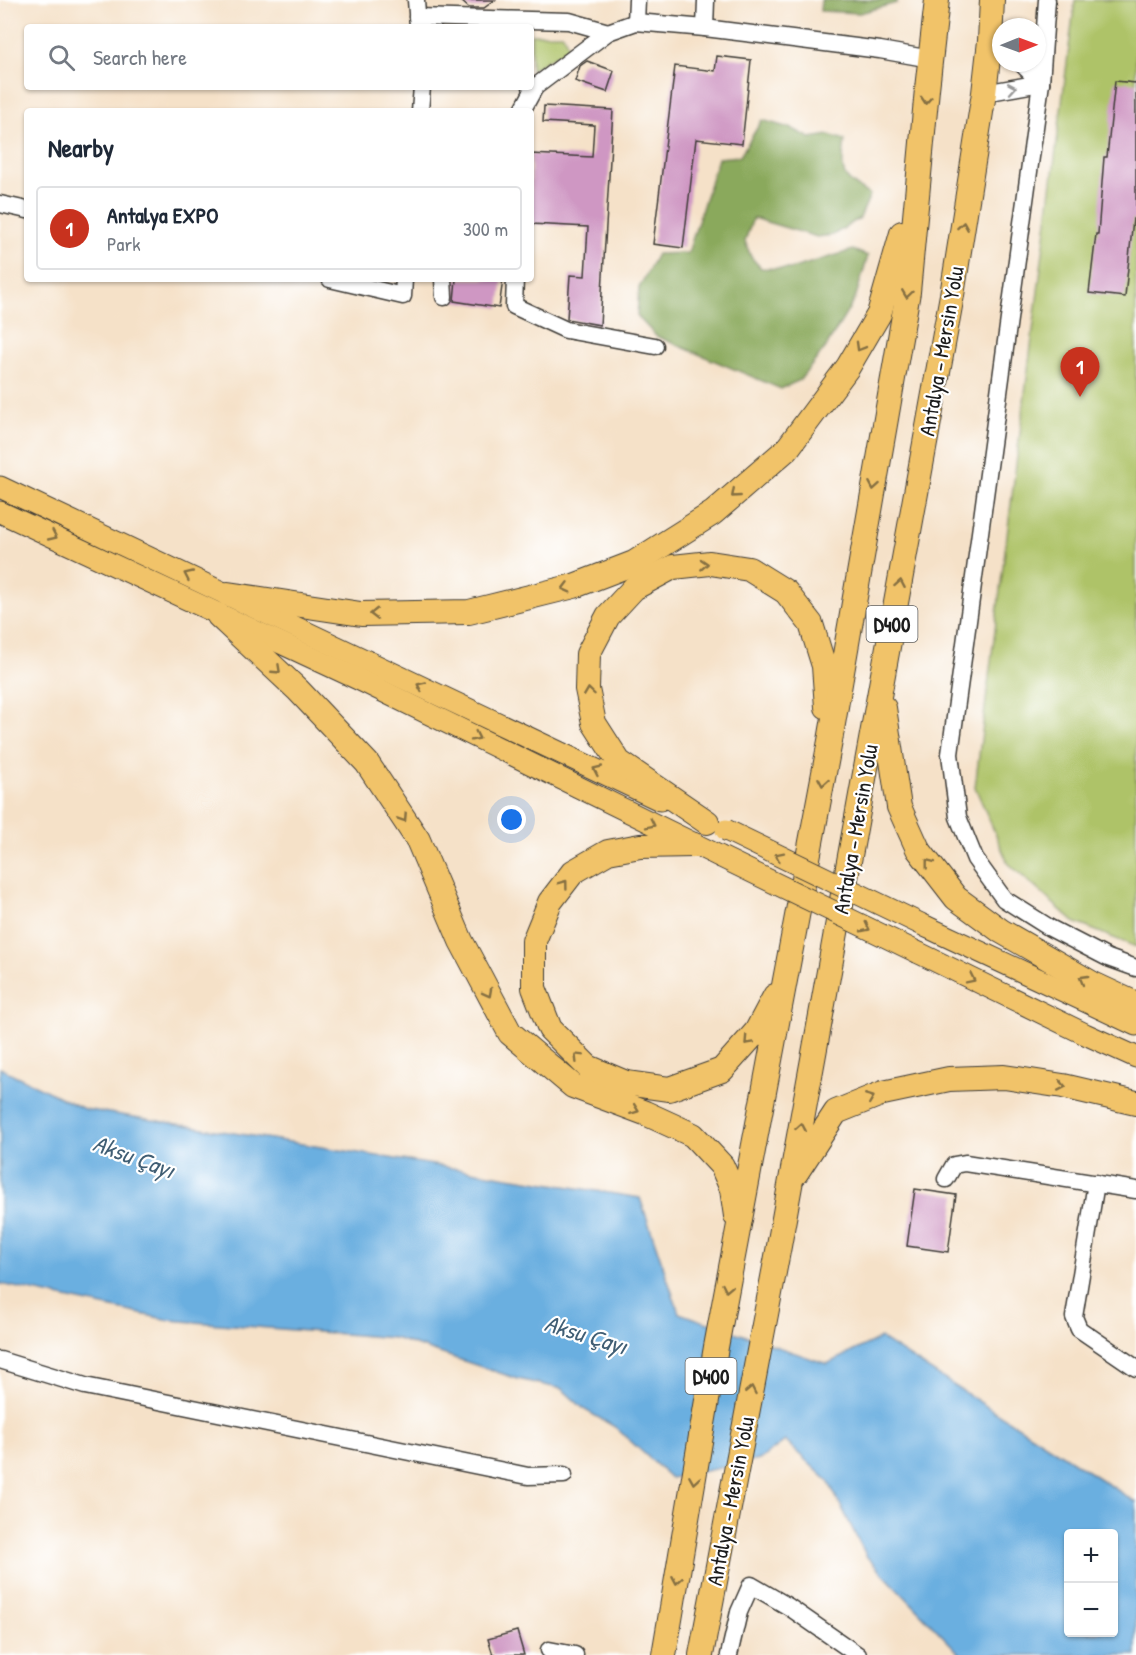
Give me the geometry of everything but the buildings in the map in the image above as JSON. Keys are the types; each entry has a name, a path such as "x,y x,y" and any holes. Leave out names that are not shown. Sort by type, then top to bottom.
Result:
{"highway":[{"name":"Antalya - Mersin Yolu","path":"664,1655 716,1347 788,972 908,292 937,0"},
{"name":"Antalya - Mersin Yolu","path":"992,0 993,18"},
{"name":"Antalya - Mersin Yolu","path":"701,1655 779,1246 952,295 984,93 992,57"},
{"path":"223,605 361,614 469,612 574,586 634,563 704,519 788,448 848,368 879,314 922,152"},
{"path":"717,826 619,762 594,723 587,688 588,654 608,616 634,588 673,567 710,563 749,569 786,592 811,624 824,666 830,741"},
{"path":"223,605 298,690 367,763 418,840 461,941 510,1034 573,1086 645,1113 693,1135 722,1166 732,1189 738,1230"},
{"path":"881,684 899,807 918,849 956,898 1001,931 1093,984 1136,1004"},
{"path":"694,845 640,846 608,852 573,872 550,902 534,941 534,988 550,1029 588,1067 626,1083 669,1089 722,1070 756,1032 788,972"},
{"path":"790,1183 836,1112 883,1093 949,1079 1004,1077 1063,1086 1136,1103"}],"main road":[{"path":"0,487 358,679 694,845 1136,1057"},
{"path":"0,512 223,605 717,826 1136,1025"}],"street":[{"path":"636,22 637,0"},
{"path":"705,28 706,0"},
{"path":"1047,0 1041,83 950,754 958,816 975,859 1004,899 1050,928 1108,958 1136,968"},
{"path":"417,15 569,21 608,32"},
{"path":"534,86 608,32 636,22 705,28 880,50 931,59"},
{"path":"1030,72 1041,83"},
{"path":"984,93 1041,83"},
{"path":"420,108 422,90"},
{"path":"523,108 532,90"},
{"path":"0,204 24,209"},
{"path":"343,282 403,296 404,282"},
{"path":"443,282 444,297"},
{"path":"515,282 514,306 566,330 655,346"},
{"path":"946,1179 954,1166 965,1163 1136,1190"},
{"path":"1096,1183 1074,1317 1079,1329 1136,1368"},
{"path":"0,1360 84,1386 297,1430 528,1476 564,1475"},
{"path":"729,1655 740,1612 751,1585 789,1607 858,1655"},
{"path":"549,1650 575,1655"}],"green space":[{"path":"821,0 897,0 897,3 860,13 820,11"},
{"path":"1075,0 1136,0 1136,947 1074,922 1008,863 975,787"},
{"path":"534,34 563,34 569,48 534,68"},
{"path":"762,120 793,129 810,138 829,135 845,140 844,174 852,183 870,195 860,218 833,235 817,237 753,218 745,241 751,257 761,268 790,269 853,250 868,256 855,299 826,347 800,380 781,389 656,336 637,316 639,288 657,254 688,253 718,158 740,156"}],"water":[{"name":"Aksu Çayı","path":"0,1068 84,1109 640,1198 679,1313 827,1364 880,1338 1136,1502 1136,1655 961,1655 867,1557 828,1481 785,1441 759,1460 671,1478 615,1427 585,1410 562,1389 518,1379 394,1338 169,1320 0,1284"}],"place":[{"name":"Antalya EXPO","path":"1080,397"}]}
